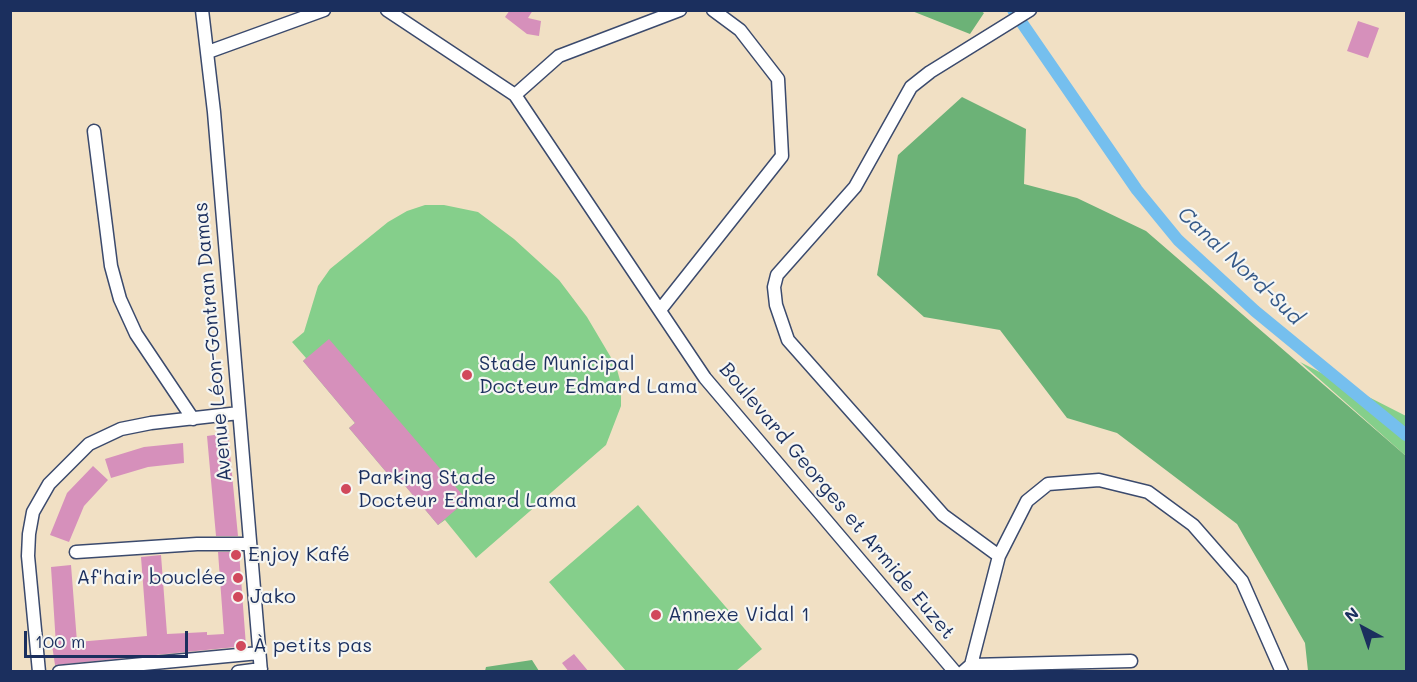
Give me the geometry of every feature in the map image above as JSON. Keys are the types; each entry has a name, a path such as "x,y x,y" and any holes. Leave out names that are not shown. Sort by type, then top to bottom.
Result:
{"street":[{"name":"Avenue Léon-Gontran Damas","path":"202,10 208,52 261,670"},
{"path":"208,52 324,10"},
{"name":"Boulevard Georges et Armide Euzet","path":"387,10 515,95 705,378 956,672"},
{"path":"515,95 559,56 680,10"},
{"path":"660,310 782,156 778,79 740,30 713,10"},
{"path":"999,556 943,515 788,340 776,305 774,287 777,275 855,187 911,87 930,72 1030,10"},
{"path":"94,131 111,266 120,299 136,334 193,419"},
{"path":"39,672 28,556 29,534 33,512 49,484 89,444 121,429 239,413"},
{"path":"1131,662 967,668 999,556 1027,501 1048,484 1099,480 1148,492 1193,525 1242,581 1282,672"},
{"path":"76,552 196,544 249,544"},
{"path":"59,672 259,653"},
{"path":"238,672 261,670"}],"green space":[{"path":"912,11 981,11 984,13 970,34"},
{"path":"962,97 1026,129 1024,184 1077,198 1146,231 1406,456 1406,671 1308,671 1305,643 1237,524 1117,433 1067,418 1000,330 924,317 877,275 898,155"},
{"name":"Stade Municipal Docteur Edmard Lama","path":"425,205 444,205 478,212 514,239 559,280 587,317 616,366 621,384 621,406 606,445 476,558 445,520 438,525 397,476 392,479 349,428 355,423 303,361 306,358 292,342 304,332 318,286 330,269 388,222 407,211"},
{"path":"1300,362 1406,416 1406,456"},
{"name":"Annexe Vidal 1","path":"638,505 762,649 736,671 626,671 549,582"},
{"path":"532,660 539,671 485,671 486,667"}],"building":[{"path":"510,10 533,10 528,18 541,21 539,36 527,34 505,17"},
{"path":"1358,21 1379,28 1368,58 1347,51"},
{"path":"329,339 467,500 438,525 396,475 392,479 349,428 355,423 303,361"},
{"path":"228,433 238,536 216,536 207,436"},
{"path":"183,443 184,463 148,467 111,478 105,459 144,447"},
{"path":"93,466 108,480 84,506 69,542 50,535 67,493"},
{"path":"218,552 239,552 246,646 55,665 52,645 56,645 51,567 71,565 77,642 147,636 141,557 161,555 167,634 207,632 207,635 224,634"},
{"path":"574,654 589,672 569,672 562,663"}],"waterway":[{"name":"Canal Nord-Sud","path":"1013,10 1137,190 1178,240 1255,311 1406,435"}],"place":[{"name":"Stade Municipal Docteur Edmard Lama","path":"467,375"},
{"name":"Parking Stade Docteur Edmard Lama","path":"346,489"},
{"name":"Enjoy Kafé","path":"236,555"},
{"name":"Af'hair bouclée","path":"238,578"},
{"name":"Jako","path":"238,597"},
{"name":"Annexe Vidal 1","path":"656,615"},
{"name":"À petits pas","path":"241,646"}]}
